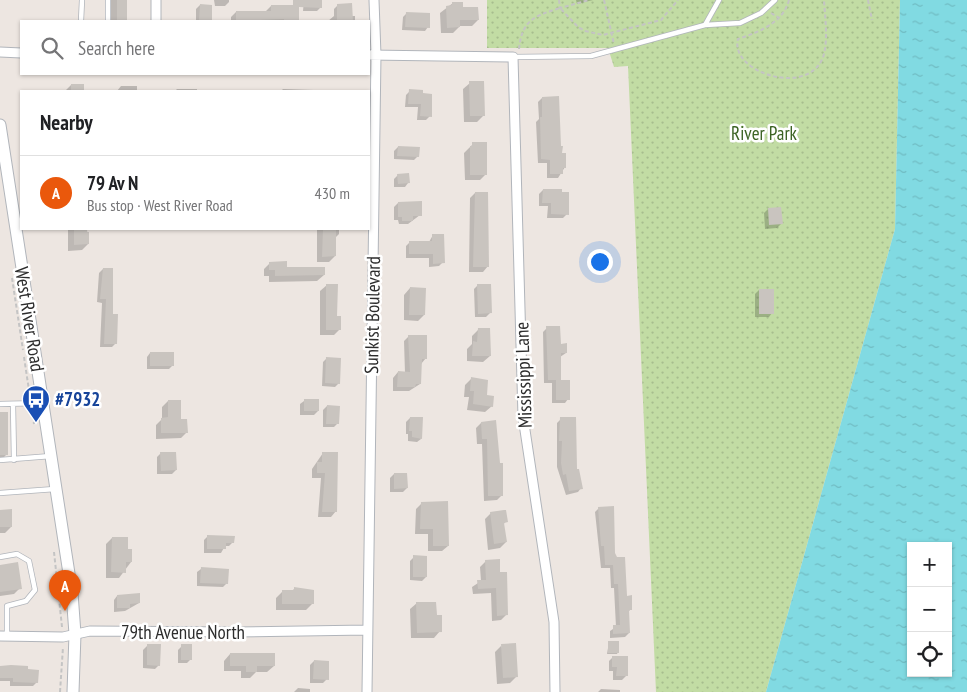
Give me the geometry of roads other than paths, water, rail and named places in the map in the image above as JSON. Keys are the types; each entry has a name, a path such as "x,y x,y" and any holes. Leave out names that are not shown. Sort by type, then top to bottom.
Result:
{"street":[{"path":"156,0 156,20"},
{"name":"Sunkist Boulevard","path":"367,692 374,0"},
{"path":"0,52 20,53"},
{"path":"372,55 513,56"},
{"name":"Mississippi Lane","path":"513,56 523,417 554,622 555,692"},
{"name":"West River Road","path":"0,124 71,585 75,634 72,692"},
{"name":"79th Avenue North","path":"3,636 63,637 90,631 234,632 367,630"}],"lane":[{"path":"81,20 82,0"},
{"path":"108,0 108,20"},
{"path":"705,25 719,0"},
{"path":"513,56 581,57 616,50 705,25 740,23 766,10 775,0"},
{"path":"0,404 43,403"},
{"path":"13,404 14,460"},
{"path":"0,460 52,456"},
{"path":"0,493 56,489"},
{"path":"0,557 17,554 29,562 35,590 26,601 0,606"},
{"path":"3,636 7,606"}],"water":[{"path":"900,0 967,0 967,692 766,692 895,229"}],"place":[{"name":"#7932","path":"36,423"},
{"name":"79 Av N","path":"65,611"}],"park label":[{"name":"River Park","path":"764,133"}]}
